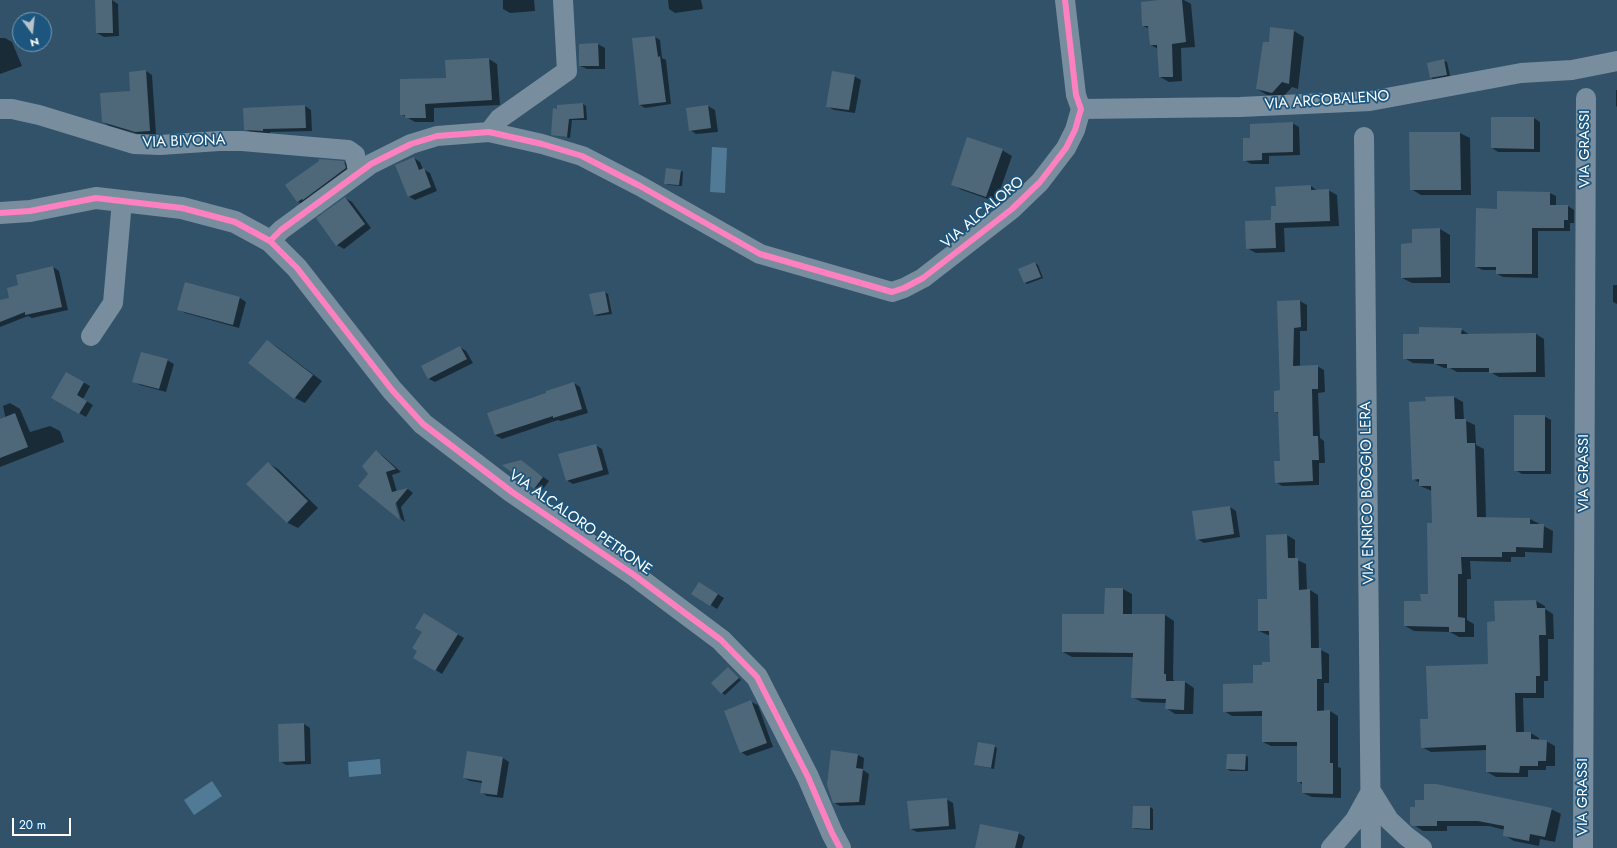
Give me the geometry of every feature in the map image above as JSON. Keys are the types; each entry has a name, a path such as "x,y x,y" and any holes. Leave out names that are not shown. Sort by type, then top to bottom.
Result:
{"street":[{"path":"489,132 499,119 567,71 563,0"},
{"path":"1065,0 1076,95 1081,109"},
{"name":"VIA ARCOBALENO","path":"1081,109 1240,107 1370,101 1521,73 1572,70 1617,61"},
{"name":"VIA GRASSI","path":"1583,831 1586,98"},
{"name":"VIA BIVONA","path":"0,109 12,109 39,115 134,144 160,145 242,141 348,150 355,155 358,172"},
{"name":"VIA ALCALORO","path":"270,241 281,230 358,172 411,144 437,136 489,132 542,144 582,156 760,254 892,292 904,288 923,278 1012,208 1040,182 1066,148 1075,130 1081,109"},
{"name":"VIA ENRICO BOGGIO LERA","path":"1364,137 1372,848"},
{"name":"VIA ALCALORO PETRONE","path":"0,213 30,211 96,198 182,208 236,222 270,241 297,268 392,390 423,424 512,492 634,575 721,640 757,678 808,777 840,848"},
{"path":"91,336 113,303 122,201"},
{"path":"1331,848 1355,820 1371,791"},
{"path":"1371,791 1388,820 1422,848"},
{"path":"1568,848 1583,831 1597,848"}],"water":[{"path":"712,147 727,148 725,193 710,192"},
{"path":"380,759 381,774 349,777 348,762"},
{"path":"212,781 222,796 194,815 184,800"}],"building":[{"path":"95,0 112,0 113,33 96,33"},
{"path":"1182,0 1186,42 1172,44 1173,77 1159,77 1157,45 1150,45 1148,26 1142,26 1141,2"},
{"path":"1270,27 1294,30 1289,84 1282,82 1272,93 1256,89 1263,42 1269,42"},
{"path":"655,36 658,57 660,56 666,102 639,105 632,38"},
{"path":"598,43 599,66 579,66 579,44"},
{"path":"489,58 492,100 425,104 426,118 405,118 405,115 400,115 400,79 446,78 445,60"},
{"path":"1444,59 1447,75 1430,78 1427,63"},
{"path":"146,70 150,131 135,132 102,122 100,93 130,91 129,72"},
{"path":"832,71 855,75 849,110 826,107"},
{"path":"583,103 584,118 569,119 567,137 551,135 553,108 557,109 557,105"},
{"path":"305,105 306,128 263,129 263,131 244,130 243,108"},
{"path":"708,105 711,128 689,131 686,108"},
{"path":"1491,117 1534,117 1534,149 1491,148"},
{"path":"1293,122 1293,152 1262,153 1262,160 1243,161 1243,138 1250,138 1250,124"},
{"path":"1409,132 1460,132 1461,190 1410,190"},
{"path":"967,137 1003,149 986,197 951,185"},
{"path":"414,157 419,170 424,168 431,187 408,197 395,165"},
{"path":"319,159 344,161 346,168 303,200 302,199 297,202 285,185 319,161"},
{"path":"666,168 681,170 679,185 664,184"},
{"path":"1311,185 1311,190 1329,189 1330,221 1275,223 1276,248 1246,249 1245,221 1271,220 1271,206 1276,206 1275,187"},
{"path":"1497,191 1550,192 1550,205 1568,205 1568,220 1564,220 1564,228 1532,228 1532,274 1496,274 1496,267 1475,267 1476,208 1497,209"},
{"path":"345,197 365,224 336,246 316,218"},
{"path":"1440,228 1441,277 1401,278 1401,244 1412,243 1412,229"},
{"path":"1035,262 1041,277 1024,283 1018,269"},
{"path":"53,266 62,307 25,315 25,312 0,322 0,300 9,298 7,288 18,285 16,275"},
{"path":"185,282 240,297 233,325 177,310"},
{"path":"605,291 609,312 594,315 589,294"},
{"path":"1300,300 1301,327 1294,328 1293,366 1318,365 1318,389 1312,389 1313,436 1318,436 1319,460 1312,460 1313,481 1275,483 1274,461 1280,461 1278,412 1274,412 1274,391 1280,390 1277,301"},
{"path":"1419,327 1462,328 1461,334 1536,333 1536,372 1489,373 1489,368 1447,368 1447,364 1434,364 1434,359 1403,359 1403,334 1419,334"},
{"path":"267,340 313,375 294,399 248,363"},
{"path":"460,346 467,359 428,379 421,366"},
{"path":"141,352 168,359 159,389 132,382"},
{"path":"66,372 84,382 77,395 87,401 79,414 51,398"},
{"path":"574,382 582,409 553,418 553,416 495,435 487,413"},
{"path":"1454,396 1455,419 1466,419 1467,443 1475,443 1477,517 1530,518 1530,524 1544,524 1543,548 1516,547 1516,552 1502,552 1502,557 1461,557 1462,574 1458,574 1458,617 1465,618 1465,632 1449,632 1449,627 1404,626 1404,601 1421,601 1420,594 1428,594 1427,523 1432,523 1431,486 1419,486 1419,479 1412,480 1409,402 1426,401 1425,397"},
{"path":"15,413 28,447 0,458 0,419"},
{"path":"1514,415 1545,415 1545,471 1514,471"},
{"path":"596,444 603,470 566,481 558,454"},
{"path":"376,450 396,469 386,472 392,492 408,488 395,504 400,520 358,486 368,474 362,466"},
{"path":"521,460 543,477 534,489 502,465"},
{"path":"268,462 308,501 287,523 246,484"},
{"path":"1230,506 1234,534 1196,540 1192,511"},
{"path":"1287,534 1288,558 1298,558 1299,590 1310,589 1311,648 1321,648 1322,679 1317,679 1317,711 1330,710 1330,763 1333,763 1333,794 1302,793 1302,782 1297,782 1297,742 1262,742 1262,711 1223,712 1223,684 1253,683 1253,665 1262,665 1262,662 1270,662 1269,631 1258,631 1258,599 1267,599 1266,535"},
{"path":"699,582 718,594 710,606 691,594"},
{"path":"1105,588 1123,588 1123,614 1165,614 1164,674 1166,674 1166,681 1185,681 1184,710 1165,709 1166,699 1131,698 1133,653 1062,652 1062,614 1104,614"},
{"path":"1536,600 1537,608 1545,608 1546,635 1539,635 1540,676 1536,676 1536,693 1515,693 1516,732 1531,732 1531,739 1547,740 1546,761 1538,761 1538,766 1520,766 1519,773 1486,772 1486,745 1421,748 1420,719 1428,719 1426,666 1488,664 1487,622 1495,621 1494,601"},
{"path":"424,613 458,634 435,671 413,658 417,651 412,648 422,632 415,628"},
{"path":"728,667 739,678 721,694 711,683"},
{"path":"751,700 767,743 740,753 724,711"},
{"path":"304,723 305,761 279,762 278,724"},
{"path":"978,742 995,745 991,768 974,765"},
{"path":"831,750 858,754 856,768 863,769 859,802 833,803 827,785"},
{"path":"467,751 503,757 497,795 480,793 482,781 463,778"},
{"path":"1227,754 1246,754 1245,770 1226,769"},
{"path":"1424,784 1436,784 1552,808 1545,837 1530,834 1529,841 1503,836 1504,826 1478,821 1437,821 1437,826 1412,826 1410,824 1410,807 1415,807 1415,800 1424,800"},
{"path":"947,798 949,826 910,829 907,801"},
{"path":"1133,806 1150,806 1150,829 1132,828"},
{"path":"980,824 1019,832 1015,848 975,848"}],"cycle path":[{"path":"270,241 281,230 371,164 411,144 437,136 489,132 542,144 582,156 640,186 760,254 892,292 904,288 923,278 1012,209 1040,182 1066,148 1075,130 1081,109 1076,95 1065,0"},
{"path":"0,213 30,211 96,198 182,208 235,222 270,241 297,268 392,390 423,424 512,492 634,575 721,640 757,677 808,777 840,848"}]}
